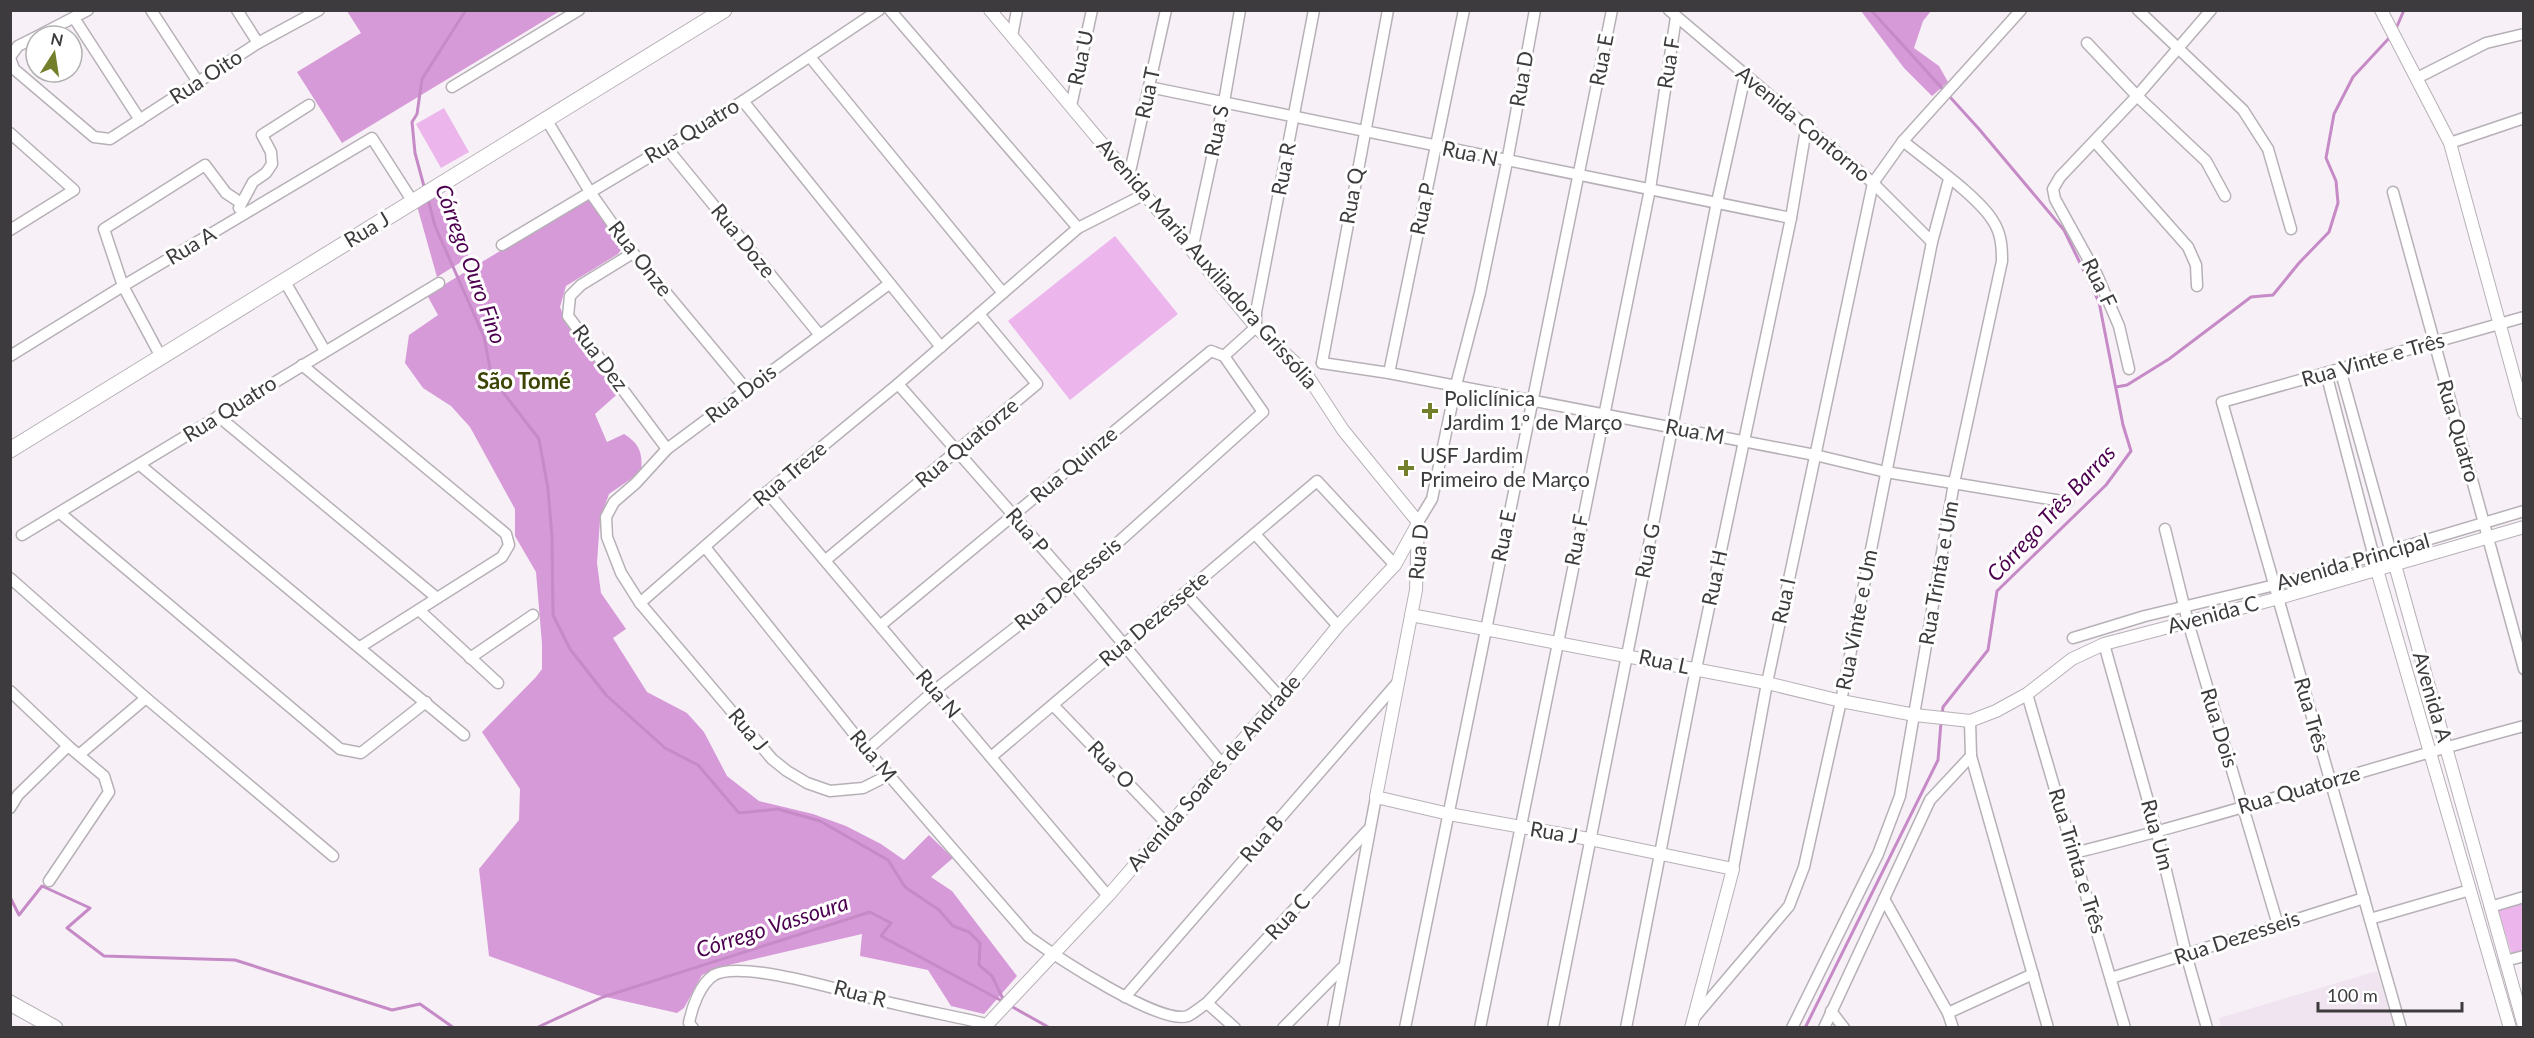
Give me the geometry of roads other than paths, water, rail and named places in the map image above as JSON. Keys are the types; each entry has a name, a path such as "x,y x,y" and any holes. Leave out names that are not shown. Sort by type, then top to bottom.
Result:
{"main road":[{"name":"Rua J","path":"10,450 422,197 703,16 724,10"},
{"path":"10,1003 55,1028"}],"street":[{"path":"62,24 87,10"},
{"path":"152,10 198,82"},
{"path":"237,10 258,43"},
{"name":"Rua Oito","path":"10,58 14,69 94,137 110,139 258,43 319,10"},
{"path":"452,87 579,10"},
{"name":"Rua Quatro","path":"501,245 742,101 879,10"},
{"path":"890,10 1078,228"},
{"name":"Avenida Maria Auxiliadora Grissólia","path":"990,10 1256,327 1305,372 1343,430 1418,522"},
{"path":"1012,36 1017,10"},
{"name":"Rua U","path":"1071,106 1092,10"},
{"name":"Rua T","path":"1129,176 1166,10"},
{"name":"Rua S","path":"1192,250 1224,102 1240,10"},
{"name":"Rua R","path":"1256,327 1256,312 1314,10"},
{"name":"Rua Q","path":"1322,363 1388,10"},
{"name":"Rua P","path":"1389,373 1464,10"},
{"name":"Rua D","path":"1333,1028 1368,830 1416,590 1418,522 1432,499 1456,386 1480,293 1535,10"},
{"name":"Rua E","path":"1405,1028 1612,10"},
{"path":"1873,183 1903,141 2021,10"},
{"path":"2138,10 2243,110 2268,149 2291,230"},
{"name":"Rua F","path":"2129,369 2119,326 2097,275 2055,199 2053,189 2060,177 2137,96 2211,10"},
{"path":"2383,13 2450,143 2523,413"},
{"name":"Rua F","path":"1480,1028 1602,414 1650,189 1673,14"},
{"name":"Avenida Contorno","path":"1673,14 1806,129 1873,183 1932,242"},
{"path":"74,18 140,120"},
{"path":"2417,78 2486,43 2523,34"},
{"path":"10,58 18,46 24,43"},
{"path":"2086,43 2137,96 2206,161 2225,196"},
{"path":"810,57 1003,293"},
{"name":"Rua G","path":"1553,1028 1717,202 1745,76"},
{"name":"Rua N","path":"1149,87 1507,162 1791,218"},
{"path":"742,101 941,347"},
{"path":"234,220 253,182 272,164 271,152 262,135 309,105"},
{"name":"Rua Onze","path":"546,119 590,192 633,253 747,390"},
{"path":"2450,143 2523,120"},
{"name":"Rua H","path":"1626,1028 1696,669 1791,218 1806,129"},
{"path":"10,133 74,190 10,230"},
{"name":"Rua A","path":"10,356 372,138 422,197"},
{"name":"Rua Trinta e Um","path":"1792,1028 1878,854 1900,796 1954,483 2002,261 2002,240 1994,222 1983,207 1903,141"},
{"path":"2095,142 2188,247 2196,265 2197,286"},
{"name":"Rua Doze","path":"666,147 819,334"},
{"path":"161,357 123,286 104,229 205,165 226,193 241,203"},
{"name":"Rua Vinte e Um","path":"1693,1023 1789,906 1804,867 1841,701 1932,242 1949,179"},
{"name":"Rua I","path":"1693,1023 1733,869 1767,683 1873,183"},
{"name":"Rua Quatro","path":"2393,192 2433,343 2489,537 2523,669"},
{"name":"Rua Treze","path":"640,603 1078,228 1145,194"},
{"name":"Rua Dez","path":"633,253 581,285 570,296 568,316 667,449"},
{"path":"284,280 325,351"},
{"name":"Rua Quatro","path":"22,535 438,283"},
{"name":"Rua Dois","path":"606,517 614,502 636,483 667,449 889,284"},
{"name":"Rua Quatorze","path":"826,559 1037,384 979,314"},
{"name":"Rua Vinte e Três","path":"2222,402 2523,317"},
{"path":"1224,356 1256,327"},
{"name":"Rua Quinze","path":"881,625 1211,351 1224,356"},
{"name":"Rua Dezesseis","path":"867,750 935,690 1073,583 1263,412 1224,356"},
{"path":"1305,372 1322,363"},
{"name":"Rua M","path":"1322,363 1389,373 1815,455 1886,472 2068,502"},
{"path":"302,365 506,534 509,545 502,557 360,647"},
{"name":"Avenida A","path":"2340,369 2523,1026"},
{"name":"Avenida A","path":"2326,373 2377,570 2510,1028"},
{"name":"Rua P","path":"898,384 1073,583 1221,764"},
{"name":"Rua Três","path":"2222,402 2401,1028"},
{"path":"218,416 437,598"},
{"path":"140,465 465,735"},
{"name":"Rua Dezessete","path":"991,757 1317,481 1395,565"},
{"name":"Rua N","path":"767,492 826,559 1108,896"},
{"name":"Avenida Principal","path":"2073,638 2145,616 2275,585 2523,511"},
{"path":"60,513 340,748 361,753 426,702"},
{"name":"Rua J","path":"606,517 607,537 621,573 640,603 772,759 786,771 807,783 830,791 863,788 889,775"},
{"name":"Avenida Soares de Andrade","path":"989,1022 1108,896 1280,697 1338,626 1395,565 1418,522"},
{"name":"Avenida C","path":"1914,715 1970,720 1996,711 2027,694 2072,659 2104,644 2279,598 2523,527"},
{"name":"Rua Dois","path":"2165,529 2184,608 2278,925"},
{"path":"1254,534 1338,626"},
{"name":"Rua M","path":"705,547 867,750 1029,937 1053,954"},
{"path":"10,578 146,698 333,856"},
{"path":"1185,593 1280,697"},
{"path":"418,610 498,682"},
{"path":"470,658 533,615"},
{"name":"Rua L","path":"1411,615 1628,655 1914,715"},
{"name":"Rua Um","path":"2104,644 2157,833 2186,954 2207,1028"},
{"name":"Rua B","path":"1125,997 1399,681"},
{"path":"10,691 104,776 109,792 50,881"},
{"name":"Rua Trinta e Três","path":"2027,694 2125,1028"},
{"path":"80,754 146,698"},
{"name":"Rua O","path":"1053,705 1169,826"},
{"path":"1970,720 1971,756 2048,1028"},
{"name":"Rua Quatorze","path":"2074,853 2157,833 2242,806 2523,726"},
{"path":"10,808 14,791 69,746"},
{"path":"1824,1028 1930,800 1971,756"},
{"name":"Rua J","path":"1376,797 1449,814 1589,839 1733,869"},
{"name":"Rua C","path":"1207,1003 1368,830"},
{"path":"2370,919 2470,890"},
{"path":"2490,906 2523,897"},
{"name":"Rua Dezesseis","path":"2111,978 2364,898"},
{"path":"1884,899 1948,1013 1953,1028"},
{"path":"1053,954 1125,997 1168,1015 1187,1016 1207,1003 1235,1028"},
{"path":"2505,961 2523,956"},
{"path":"1283,1028 1343,967"},
{"name":"Rua R","path":"693,1028 689,1023 691,1010 700,992 714,975 733,971 808,980 871,998 989,1022"},
{"path":"1948,1013 2033,974"},
{"path":"1832,1011 1844,1028"}],"waterway":[{"name":"Córrego Ouro Fino","path":"425,190 415,153 412,122 417,114 422,79 466,10"},
{"path":"1871,10 1979,129 2064,230 2099,302 2123,425 2131,451 2106,485 1997,591 1988,650 1943,707 1942,715"},
{"name":"Córrego Três Barras","path":"2395,31 2404,10"},
{"name":"Córrego Três Barras","path":"2116,387 2127,385 2169,359 2251,297 2273,295 2299,263 2329,232 2338,203 2336,181 2326,158 2334,114 2353,77 2391,36"},
{"name":"Córrego Ouro Fino","path":"428,199 435,226 484,337 492,378 539,439 548,489 552,537 553,615 570,649 606,695 665,748 698,765 739,813 778,809 820,821 888,860 905,887 939,910 953,926 969,932 980,943 979,965 992,976 1004,1001"},
{"name":"Córrego Três Barras","path":"1805,1028 1938,760 1941,722"},
{"name":"Córrego Vassoura","path":"10,897 19,915 42,886 90,908 67,928 104,956 235,960 392,1010 420,1004 454,1028"},
{"name":"Córrego Vassoura","path":"536,1028 603,997 870,912 891,923 881,936 1004,1002"},
{"name":"Córrego Vassoura","path":"1009,1005 1050,1028"}],"place":[{"name":"Policlínica Jardim 1º de Março","path":"1430,411"},
{"name":"USF Jardim Primeiro de Março","path":"1406,468"}],"district":[{"name":"São Tomé","path":"524,381"}]}
